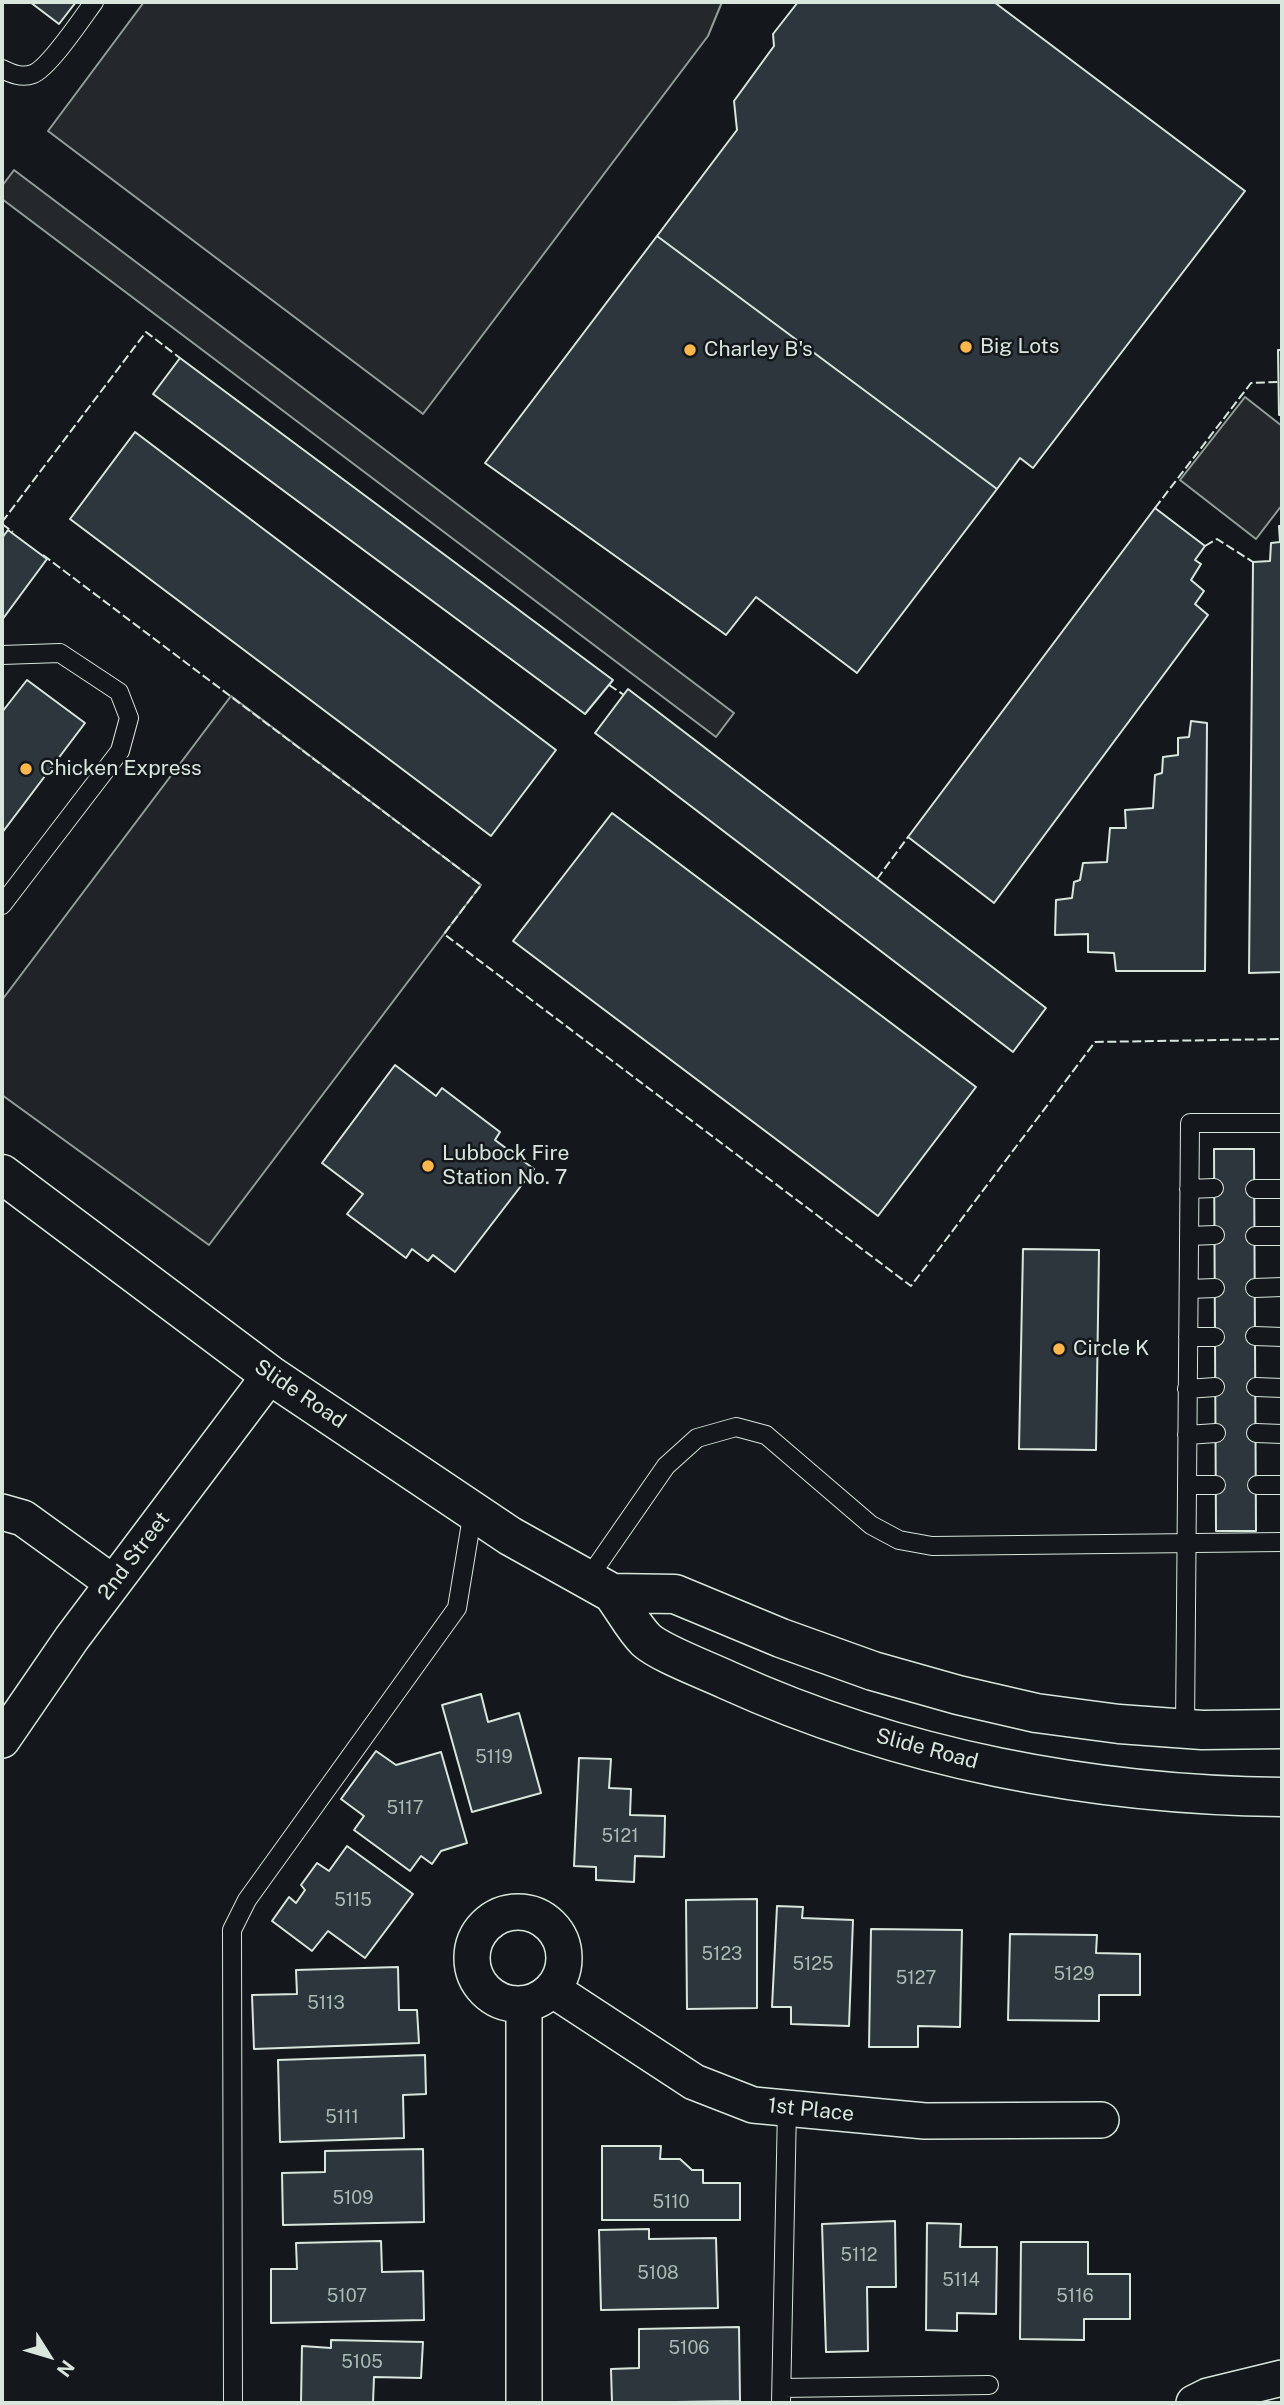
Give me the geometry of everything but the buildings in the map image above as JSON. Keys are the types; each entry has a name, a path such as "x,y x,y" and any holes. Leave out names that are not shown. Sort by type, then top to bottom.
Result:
{"main road":[{"name":"Slide Road","path":"2,1174 270,1375 510,1536 599,1586 647,1641 785,1706 879,1737 1030,1774 1105,1787 1163,1793 1282,1797"},
{"name":"Slide Road","path":"599,1586 675,1594 873,1671 1036,1713 1185,1729 1282,1729"}],"street":[{"name":"2nd Street","path":"2,1740 72,1638 270,1375"},
{"path":"2,1512 23,1518 113,1583"},
{"name":"1st Place","path":"524,2403 538,1997 694,2082 753,2105 925,2122 1101,2120"},
{"path":"1194,2403 1208,2396 1282,2378"}],"lane":[{"path":"2,69 16,76 34,74 46,65 94,2"},
{"path":"2,654 60,653 119,692 129,718 120,751 2,905"},
{"path":"1185,1729 1190,1123 1282,1123"},
{"path":"1189,1188 1214,1188"},
{"path":"1255,1189 1282,1189"},
{"path":"1189,1236 1215,1235"},
{"path":"1255,1236 1282,1236"},
{"path":"1189,1289 1215,1287"},
{"path":"1255,1288 1282,1287"},
{"path":"1255,1336 1282,1337"},
{"path":"1188,1337 1215,1337"},
{"path":"1188,1389 1215,1387"},
{"path":"1256,1387 1282,1388"},
{"path":"599,1586 666,1466 697,1438 736,1427 766,1436 871,1525 899,1540 932,1546 1282,1542"},
{"path":"1187,1435 1216,1433"},
{"path":"1256,1433 1282,1434"},
{"path":"1187,1485 1216,1485"},
{"path":"1257,1485 1282,1485"},
{"path":"233,2403 232,1930 247,1900 457,1608 473,1511"},
{"path":"787,2108 782,2396 989,2385"}],"shaded area":[{"path":"144,2 722,2 708,36 423,414 48,131"},
{"path":"14,170 734,713 716,737 2,199 2,186"},
{"path":"1245,397 1282,426 1282,505 1256,539 1180,480"},
{"path":"231,696 481,885 209,1245 2,1095 2,1000"}],"fence":[{"path":"2,522 146,332 180,358"},
{"path":"1155,508 1251,383 1278,382"},
{"path":"2,524 13,532"},
{"path":"1205,546 1217,539 1253,562"},
{"path":"43,555 481,885 444,934 911,1286 1095,1042 1282,1039"},
{"path":"609,685 624,695"},
{"path":"877,879 908,837"}],"place":[{"name":"Big Lots","path":"966,347"},
{"name":"Charley B's","path":"690,350"},
{"name":"Chicken Express","path":"26,769"},
{"name":"Lubbock Fire Station No. 7","path":"428,1166"},
{"name":"Circle K","path":"1059,1349"}]}
